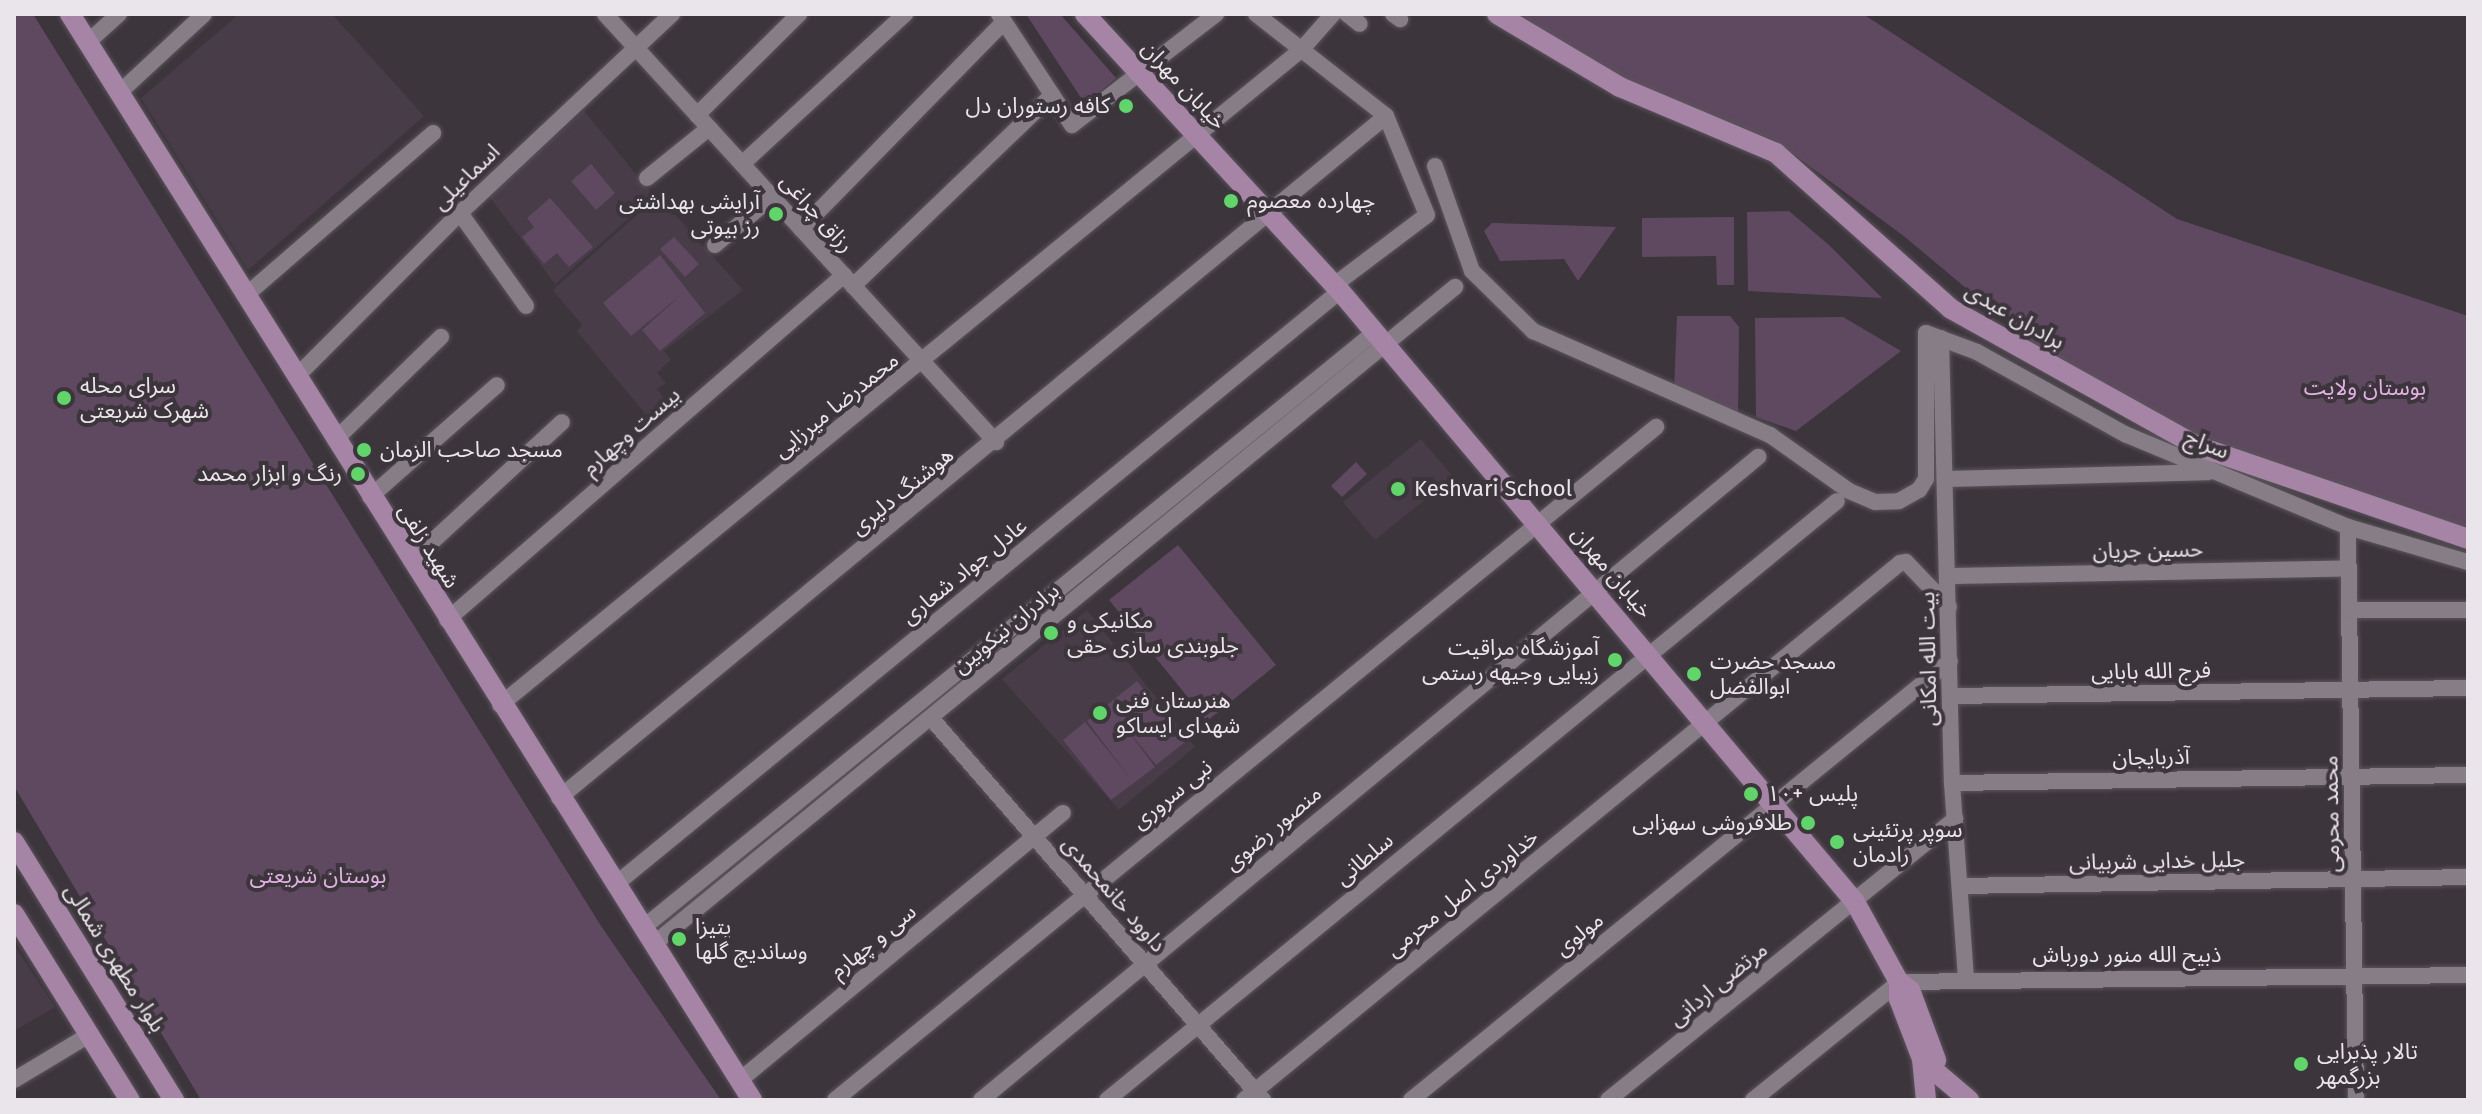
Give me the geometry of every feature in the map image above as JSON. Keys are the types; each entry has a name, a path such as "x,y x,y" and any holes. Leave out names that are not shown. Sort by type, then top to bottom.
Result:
{"main road":[{"name":"شهید زلفی","path":"70,14 500,705 650,935 752,1100"},
{"name":"خیابان مهران","path":"1085,14 1337,288 1648,651 1855,902 1899,982 1899,999 1922,1059 1926,1100"},
{"name":"برادران عبدی","path":"1497,14 1620,87 1776,153 1951,309 2197,446 2468,539"},
{"name":"بلوار مطهری شمالی","path":"14,842 174,1100"},
{"path":"14,914 130,1100"},
{"path":"1899,982 1910,990 1929,1031 1939,1100"},
{"path":"1937,1073 1969,1100"}],"street":[{"path":"88,42 119,14"},
{"path":"119,93 204,14"},
{"name":"رزاق چراغی","path":"605,14 996,442"},
{"name":"اسماعیلی","path":"296,377 460,213 672,14"},
{"path":"697,115 799,14"},
{"path":"742,164 905,14"},
{"path":"801,229 1001,18 1072,125 1216,14"},
{"path":"1256,14 1386,116"},
{"name":"محمدرضا میرزایی","path":"500,705 924,363 1302,49 1333,14"},
{"name":"بیست وچهارم","path":"447,620 848,280 1052,95"},
{"name":"هوشنگ دلیری","path":"559,798 996,442 1266,210 1386,116"},
{"name":"عادل جواد شعاری","path":"616,884 1427,215 1386,116"},
{"path":"647,178 709,128"},
{"path":"245,296 433,133"},
{"path":"1435,166 1472,271 1533,331 1770,435 1849,491 1875,502 1899,501 1919,490 1926,479 1926,333 1941,338"},
{"path":"715,245 772,197"},
{"path":"460,213 526,306"},
{"path":"1380,340 1455,287"},
{"path":"335,440 441,337"},
{"name":"سراج","path":"1941,338 1977,352 2127,435 2348,527 2468,562"},
{"name":"بیت الله امکانی","path":"1941,338 1952,783 1966,978"},
{"name":"برادران نیکوبین","path":"650,935 931,718 1380,340"},
{"name":"برادران نیکوبین","path":"650,935 1380,340"},
{"path":"370,497 497,385"},
{"path":"411,561 562,422"},
{"name":"نبی سروری","path":"835,1100 1656,427"},
{"name":"منصور رضوی","path":"981,1100 1594,589 1758,457"},
{"path":"1945,479 2218,471"},
{"name":"سلطانی","path":"1107,1100 1648,651 1837,501"},
{"name":"محمد محرمی","path":"2348,527 2356,1100"},
{"name":"خداوردی اصل محرمی","path":"1254,1097 1900,563 1906,562 1949,607"},
{"name":"حسین جریان","path":"1948,576 2349,568"},
{"path":"2350,610 2468,610"},
{"name":"مولوی","path":"1411,1100 1950,661"},
{"name":"فرج الله بابایی","path":"1951,696 2468,688"},
{"name":"داوود خانمحمدی","path":"931,718 1198,1025 1254,1097"},
{"name":"آذربایجان","path":"1952,783 2468,775"},
{"name":"سی و چهارم","path":"740,1080 1063,813"},
{"name":"مرتضی اردانی","path":"1608,1100 1955,819"},
{"name":"جلیل خدایی شربیانی","path":"1960,886 2468,877"},
{"name":"ذبیح الله منور دورباش","path":"1899,982 1966,978 2468,975"},
{"path":"1753,1100 1899,982"},
{"path":"14,1080 89,1035"}],"shaded area":[{"path":"239,14 332,14 424,116 248,270 141,98"},
{"path":"584,111 654,196 555,284 489,196"},
{"path":"658,196 743,290 664,351 671,359 657,373 666,383 657,389 666,401 647,416 577,331 582,325 553,290"},
{"name":"Keshvari School","path":"1421,439 1453,477 1375,540 1343,502"},
{"name":"هنرستان فنی شهدای ایساکو","path":"1087,610 1195,747 1119,810 1002,679"},
{"path":"14,945 55,1007 14,1031"}],"green space":[{"name":"بوستان شریعتی","path":"14,14 33,14 601,926 721,1100 201,1100 14,786"},
{"path":"1026,14 1060,14 1116,78 1085,104"},
{"name":"بوستان ولایت","path":"1516,14 1863,14 2177,219 2468,316 2468,529 2201,438 2034,345 1905,237 1776,141 1623,78"},
{"path":"591,164 615,193 596,210 571,181"},
{"path":"550,198 593,247 569,267 557,253 544,264 522,237 534,227 527,218"},
{"path":"1789,211 1829,245 1882,298 1748,291 1747,212"},
{"path":"1734,217 1734,285 1717,285 1716,256 1642,257 1642,218"},
{"path":"1492,223 1616,227 1578,281 1564,259 1500,261 1484,231"},
{"path":"674,237 699,264 685,277 660,249"},
{"path":"660,255 705,313 660,351 642,330 682,294 631,336 603,303"},
{"path":"1677,316 1730,316 1739,327 1738,418 1674,391"},
{"path":"1843,317 1901,351 1796,431 1756,417 1755,318"},
{"path":"1356,462 1367,474 1342,497 1331,486"},
{"path":"1178,545 1276,665 1207,721 1109,600"},
{"path":"1137,681 1185,742 1156,765 1122,723 1155,767 1111,800 1063,740 1085,722 1130,778 1087,721"}],"place":[{"name":"کافه رستوران دل","path":"1126,106"},
{"name":"چهارده معصوم","path":"1231,201"},
{"name":"آرایشی بهداشتی رز بیوتی","path":"776,214"},
{"name":"سرای محله شهرک شریعتی","path":"64,398"},
{"name":"مسجد صاحب الزمان","path":"364,450"},
{"name":"رنگ و ابزار محمد","path":"358,474"},
{"name":"Keshvari School","path":"1398,489"},
{"name":"مکانیکی و جلوبندی سازی حقی","path":"1051,633"},
{"name":"آموزشگاه مراقیت زیبایی وجیهه رستمی","path":"1615,660"},
{"name":"مسجد حضرت ابوالفضل","path":"1694,674"},
{"name":"هنرستان فنی شهدای ایساکو","path":"1100,713"},
{"name":"پلیس +۱۰","path":"1751,794"},
{"name":"طلافروشی سهزابی","path":"1808,823"},
{"name":"سوپر پرتئینی رادمان","path":"1837,842"},
{"name":"پتیزا وساندیچ گلها","path":"679,939"},
{"name":"تالار پذیرایی بزرگمهر","path":"2301,1064"}]}
